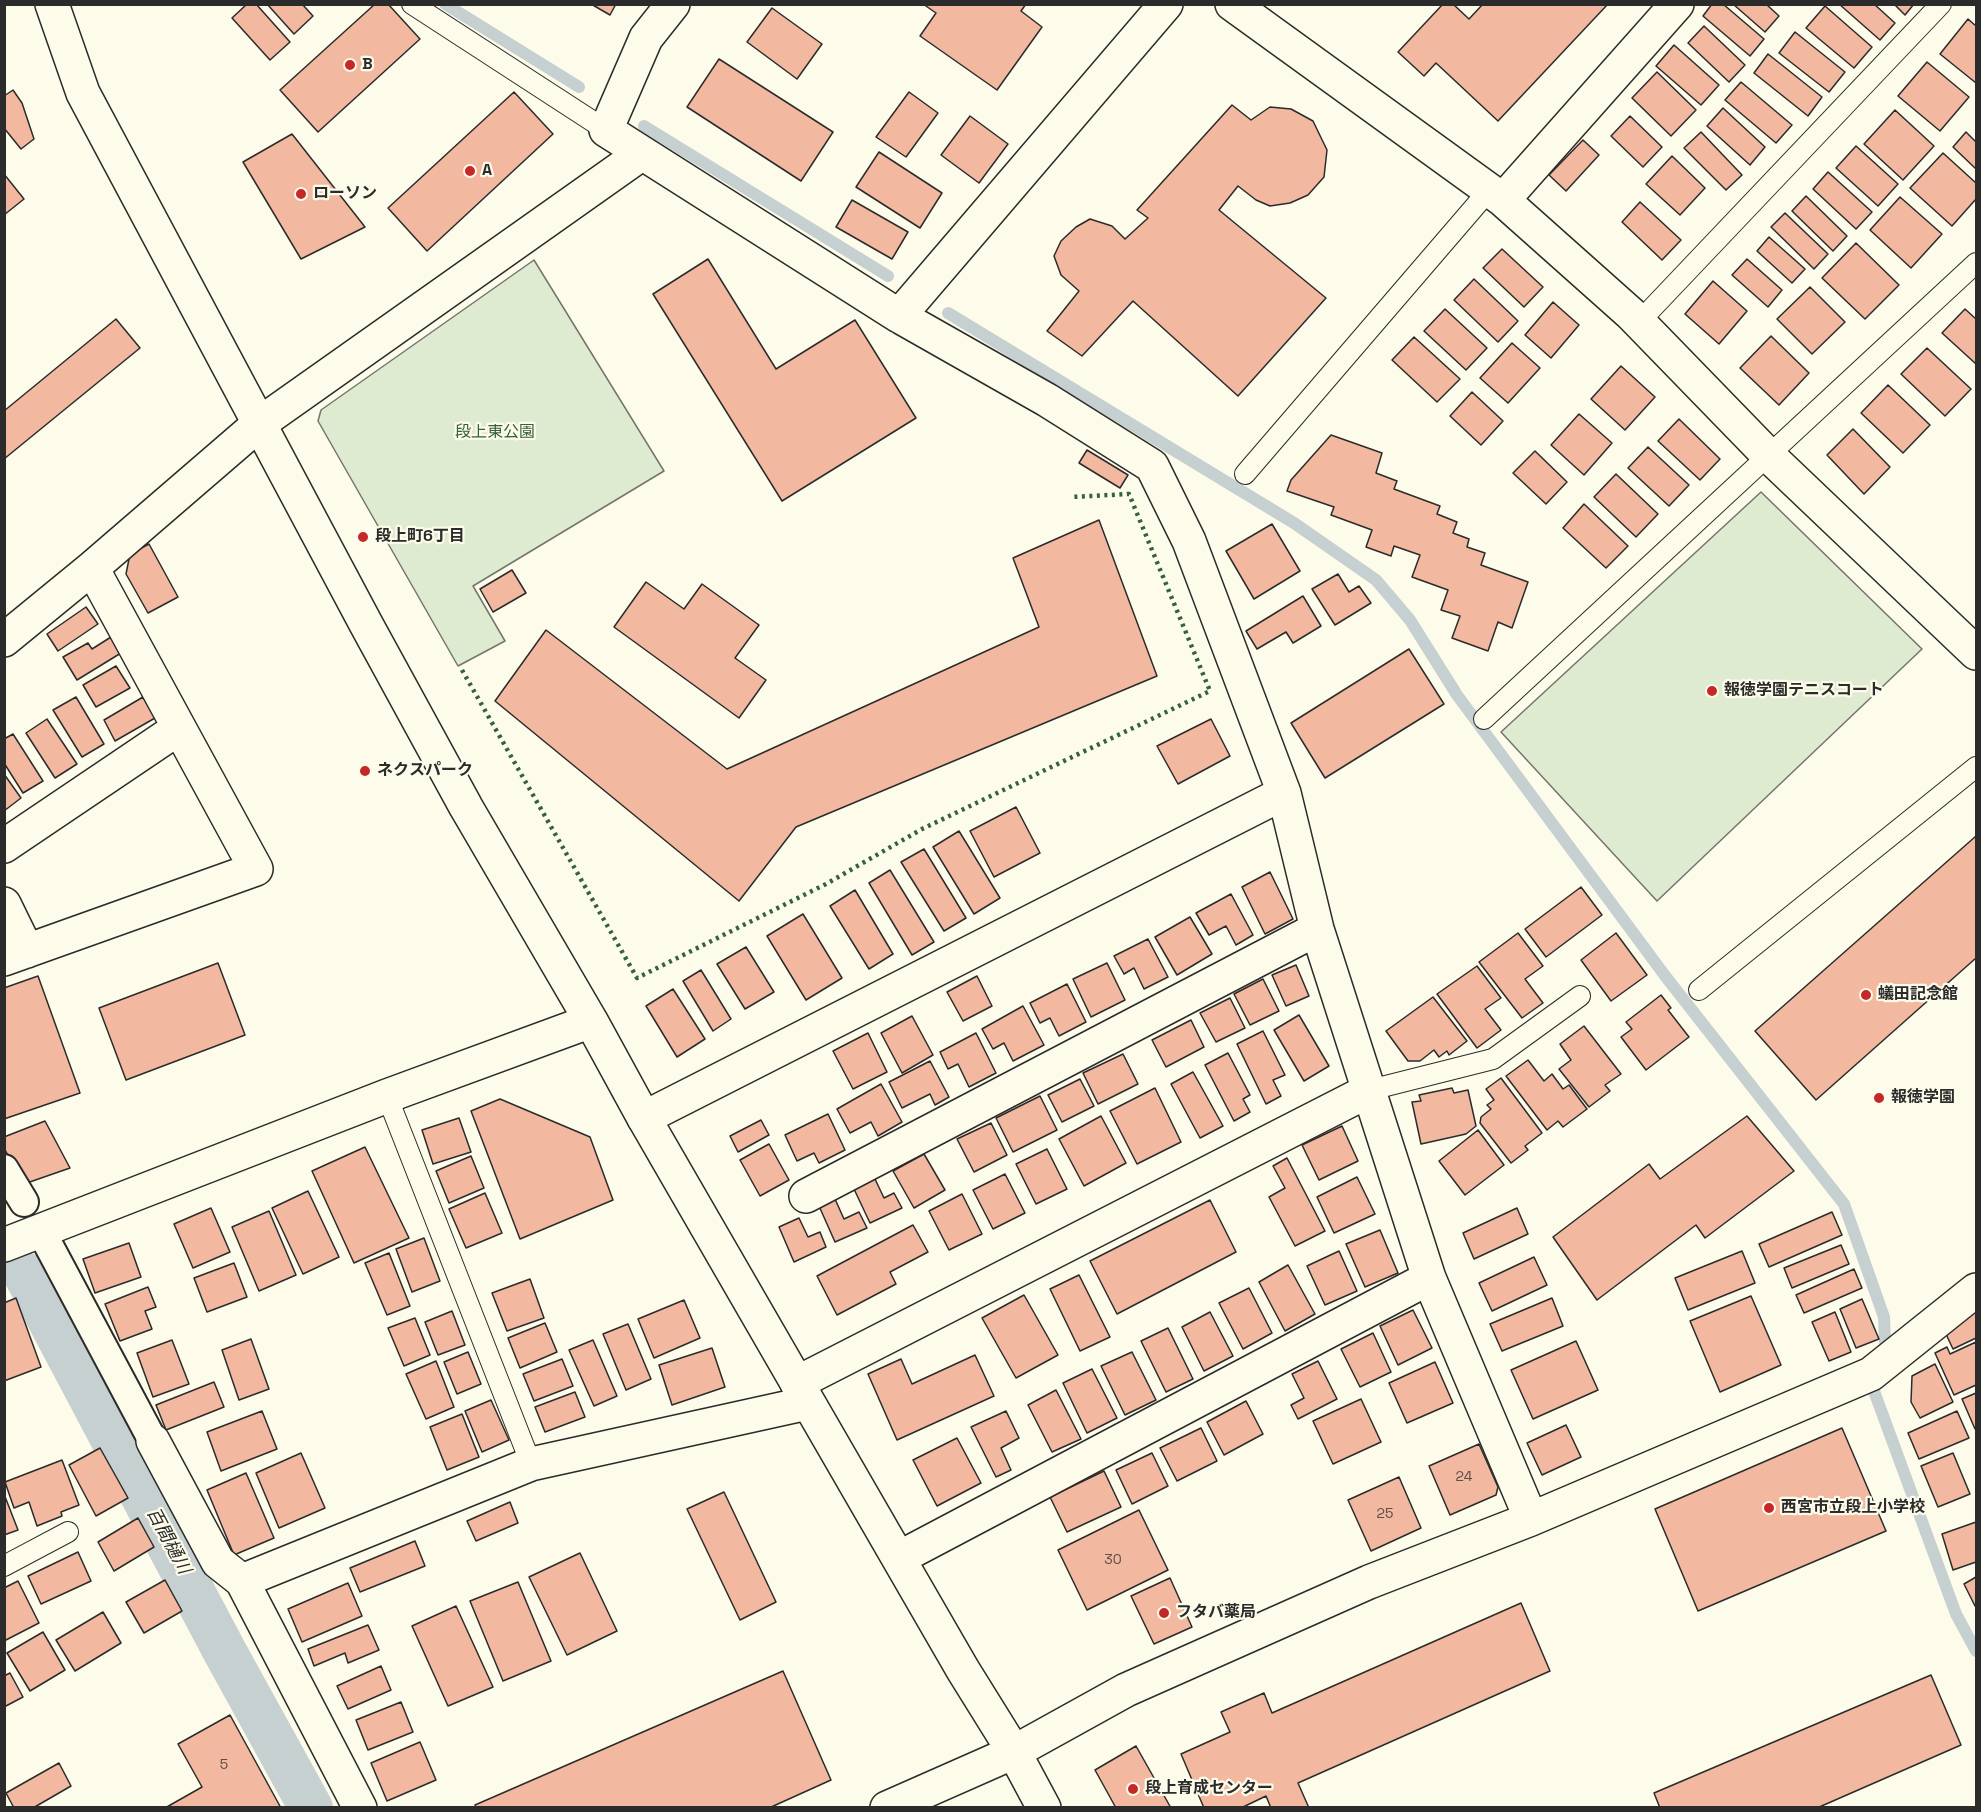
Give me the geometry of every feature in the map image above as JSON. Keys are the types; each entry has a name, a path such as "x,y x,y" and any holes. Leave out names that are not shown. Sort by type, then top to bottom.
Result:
{"street":[{"path":"52,4 83,93 466,807 963,1670 1014,1752 1044,1808"},
{"path":"673,4 646,38 606,130 899,316 1047,400 1152,466 1189,541 1284,793 1317,929 1428,1278 1531,1519"},
{"path":"899,316 1166,4"},
{"path":"1232,4 1496,194 1639,322 1768,455 1977,653"},
{"path":"1496,194 1677,4"},
{"path":"4,640 92,568 259,424 641,154"},
{"path":"4,904 16,955 256,869 92,568"},
{"path":"4,846 179,728"},
{"path":"644,1118 1284,793"},
{"path":"806,1196 1317,929"},
{"path":"4,1245 387,1096 591,1021"},
{"path":"242,1581 531,1464 803,1393 1370,1090"},
{"path":"4,1169 24,1202"},
{"path":"41,1231 218,1562 242,1581 360,1808"},
{"path":"899,1558 1428,1278"},
{"path":"887,1808 1014,1752 1126,1690 1369,1582 1531,1519 1871,1374 1977,1290"}],"lane":[{"path":"412,4 606,130"},
{"path":"1639,322 1941,4"},
{"path":"1245,474 1496,194"},
{"path":"1484,719 1977,263"},
{"path":"1699,990 1977,767"},
{"path":"1370,1090 1492,1059 1580,996"},
{"path":"387,1096 531,1464"},
{"path":"4,1566 68,1532"}],"green space":[{"name":"段上東公園","path":"534,260 664,471 473,586 505,641 458,666 318,421 321,410"},
{"name":"報徳学園テニスコート","path":"1761,492 1922,649 1657,901 1501,732"}],"building":[{"path":"247,4 256,4 290,42 270,60 232,18"},
{"path":"267,4 302,4 313,16 294,34"},
{"name":"B","path":"375,4 388,4 420,39 318,132 280,90"},
{"path":"591,4 616,4 610,15"},
{"path":"923,4 1026,4 1021,11 1042,27 997,90 920,36 936,13"},
{"path":"1443,4 1453,4 1469,19 1483,4 1608,4 1498,121 1436,63 1424,76 1398,52"},
{"path":"1712,4 1723,4 1764,39 1750,56 1703,16"},
{"path":"1733,4 1766,4 1779,16 1765,32"},
{"path":"1839,4 1874,4 1895,23 1880,40"},
{"path":"1894,4 1914,4 1905,15"},
{"path":"1825,6 1872,47 1854,68 1806,28"},
{"path":"772,8 822,44 797,79 747,42"},
{"path":"1968,19 1976,26 1976,83 1940,54"},
{"path":"1704,26 1745,65 1729,82 1688,43"},
{"path":"1795,32 1845,72 1829,92 1779,53"},
{"path":"1674,45 1719,85 1701,105 1656,66"},
{"path":"1768,54 1822,97 1808,116 1754,73"},
{"path":"719,59 833,132 801,181 687,107"},
{"path":"1927,62 1969,97 1940,131 1898,96"},
{"path":"1657,72 1696,110 1671,136 1632,98"},
{"path":"1741,82 1792,125 1776,143 1725,100"},
{"path":"13,90 22,103 34,139 21,149 4,128 4,96"},
{"name":"A","path":"514,92 553,134 427,251 388,208"},
{"path":"909,92 938,113 906,157 876,137"},
{"path":"1232,105 1251,120 1270,107 1291,109 1313,121 1327,150 1324,177 1308,195 1290,203 1270,206 1256,200 1238,186 1219,210 1326,298 1238,396 1133,301 1082,356 1047,331 1079,291 1061,275 1054,256 1061,241 1076,227 1090,219 1112,226 1125,239 1148,218 1137,210"},
{"path":"1723,108 1765,147 1750,165 1707,126"},
{"path":"1895,110 1934,146 1903,180 1864,144"},
{"path":"970,116 1008,144 979,183 941,155"},
{"path":"1630,116 1662,147 1643,167 1611,136"},
{"path":"1701,132 1742,175 1726,190 1684,148"},
{"path":"1966,132 1976,142 1976,169 1953,147"},
{"name":"ローソン","path":"292,134 365,227 301,259 243,162"},
{"path":"1583,140 1599,155 1566,191 1549,175"},
{"path":"1856,146 1898,184 1878,206 1836,168"},
{"path":"879,152 942,193 920,228 856,187"},
{"path":"1943,153 1976,183 1976,199 1952,226 1910,188"},
{"path":"1672,156 1705,188 1680,215 1646,184"},
{"path":"1828,172 1872,212 1856,229 1813,189"},
{"path":"4,174 24,199 4,215"},
{"path":"1806,196 1847,236 1833,251 1792,211"},
{"path":"1900,197 1942,234 1911,268 1870,230"},
{"path":"852,200 908,232 892,259 836,227"},
{"path":"1640,202 1681,240 1662,260 1622,222"},
{"path":"1785,213 1828,254 1814,269 1771,227"},
{"path":"1769,237 1805,269 1792,283 1757,251"},
{"path":"1856,243 1899,285 1865,319 1822,278"},
{"path":"1502,249 1543,287 1524,307 1483,268"},
{"path":"708,259 776,369 855,320 916,418 782,501 653,294"},
{"path":"1747,259 1782,290 1768,307 1732,275"},
{"path":"1474,279 1518,321 1498,342 1454,300"},
{"path":"1713,281 1747,311 1719,344 1685,314"},
{"path":"1810,287 1845,322 1812,354 1777,319"},
{"path":"1553,302 1579,325 1551,358 1525,335"},
{"path":"1445,309 1487,348 1466,370 1424,331"},
{"path":"1965,309 1976,319 1976,364 1942,333"},
{"path":"116,319 140,348 4,459 4,411"},
{"path":"1771,336 1809,373 1779,405 1740,368"},
{"path":"1414,337 1460,379 1437,402 1392,360"},
{"path":"1512,343 1540,368 1508,403 1480,378"},
{"path":"1927,348 1971,389 1945,416 1901,374"},
{"path":"1621,366 1655,397 1625,430 1591,399"},
{"path":"1888,385 1930,425 1903,453 1861,413"},
{"path":"1472,392 1503,421 1481,445 1450,416"},
{"path":"1579,414 1612,443 1584,475 1551,445"},
{"path":"1679,419 1720,459 1700,480 1658,441"},
{"path":"1853,429 1890,467 1864,494 1827,455"},
{"path":"1331,435 1382,453 1376,473 1397,481 1394,489 1440,506 1437,514 1457,522 1453,533 1469,539 1467,547 1485,553 1481,565 1528,582 1512,628 1498,622 1488,651 1452,638 1460,616 1441,610 1448,590 1412,577 1420,555 1394,546 1391,556 1366,547 1372,530 1331,515 1334,507 1287,491 1291,480"},
{"path":"1648,447 1689,485 1669,506 1628,468"},
{"path":"1087,450 1128,475 1120,488 1079,463"},
{"path":"1535,451 1567,482 1546,504 1513,473"},
{"path":"1616,474 1658,514 1636,537 1594,497"},
{"path":"1584,504 1628,546 1606,568 1563,528"},
{"path":"1099,520 1157,676 796,827 739,901 495,701 546,630 727,769 1039,627 1013,558"},
{"path":"1272,524 1300,571 1254,599 1226,551"},
{"path":"149,544 178,597 148,613 126,574 130,554"},
{"path":"512,570 526,593 493,612 480,589"},
{"path":"1338,574 1349,592 1359,586 1371,603 1335,625 1312,589"},
{"path":"646,582 684,609 702,584 759,625 735,658 766,680 739,718 614,627"},
{"path":"1303,596 1321,626 1293,643 1286,632 1257,649 1246,631"},
{"path":"86,607 98,624 58,651 47,634"},
{"path":"111,637 121,653 77,680 63,657 88,643 92,649"},
{"path":"1409,649 1444,704 1325,778 1291,723"},
{"path":"116,666 130,688 96,707 83,685"},
{"path":"76,697 104,744 82,757 53,710"},
{"path":"143,697 155,718 115,741 104,720"},
{"path":"47,719 77,764 55,778 26,733"},
{"path":"1211,719 1230,756 1178,784 1157,746"},
{"path":"13,734 43,781 23,793 4,763 4,739"},
{"path":"4,774 21,798 4,811"},
{"path":"1016,807 1040,853 994,877 970,831"},
{"path":"959,831 1000,898 974,914 933,847"},
{"name":"蟻田記念館","path":"1976,836 1976,958 1816,1100 1755,1031"},
{"path":"924,849 966,918 944,931 901,862"},
{"path":"890,870 934,942 912,955 869,883"},
{"path":"1270,872 1293,919 1265,934 1242,887"},
{"path":"1581,887 1602,915 1546,957 1525,929"},
{"path":"855,890 893,954 869,969 830,906"},
{"path":"1231,894 1253,935 1236,945 1226,926 1209,935 1196,913"},
{"path":"803,914 842,978 806,1000 767,936"},
{"path":"1190,917 1212,954 1177,975 1155,937"},
{"path":"1518,933 1543,966 1525,979 1543,1003 1522,1018 1479,962"},
{"path":"1616,933 1647,975 1611,1001 1581,960"},
{"path":"1148,939 1168,977 1144,989 1134,968 1124,974 1114,956"},
{"path":"746,947 774,992 745,1009 717,964"},
{"path":"218,963 245,1035 126,1080 99,1008"},
{"path":"1107,963 1125,1000 1091,1017 1073,979"},
{"path":"1296,965 1309,996 1286,1006 1272,975"},
{"path":"1477,966 1501,998 1485,1009 1501,1030 1477,1048 1437,994"},
{"path":"701,970 731,1019 713,1031 683,981"},
{"path":"38,976 80,1093 4,1119 4,988"},
{"path":"977,976 992,1006 963,1021 947,992"},
{"path":"1263,979 1279,1011 1250,1025 1234,994"},
{"path":"1067,984 1086,1022 1059,1036 1050,1018 1040,1023 1030,1003"},
{"path":"673,989 705,1039 677,1057 646,1006"},
{"path":"1661,995 1671,1008 1668,1010 1689,1037 1646,1070 1621,1037 1632,1029 1626,1022"},
{"path":"1433,997 1467,1041 1449,1055 1447,1051 1439,1057 1434,1050 1420,1061 1408,1061 1386,1031"},
{"path":"1230,998 1245,1028 1216,1042 1200,1013"},
{"path":"1023,1006 1044,1045 1013,1061 1004,1043 993,1049 982,1029"},
{"path":"1299,1015 1329,1066 1304,1081 1274,1030"},
{"path":"912,1016 933,1055 902,1073 881,1033"},
{"path":"1191,1020 1204,1047 1166,1067 1152,1040"},
{"path":"1584,1026 1621,1074 1605,1085 1610,1091 1589,1107 1559,1069 1571,1060 1560,1044"},
{"path":"1263,1031 1285,1075 1273,1080 1281,1096 1266,1104 1237,1044"},
{"path":"868,1033 887,1072 853,1089 833,1051"},
{"path":"976,1033 996,1073 969,1087 958,1064 948,1069 940,1052"},
{"path":"1228,1053 1250,1095 1243,1099 1250,1112 1234,1121 1205,1065"},
{"path":"1123,1054 1138,1084 1098,1104 1083,1073"},
{"path":"1528,1060 1544,1081 1552,1074 1563,1089 1569,1085 1587,1109 1563,1127 1558,1121 1547,1130 1506,1076"},
{"path":"930,1061 949,1097 935,1105 930,1094 902,1108 889,1082"},
{"path":"1193,1072 1223,1126 1200,1138 1171,1084"},
{"path":"1501,1078 1542,1133 1525,1146 1528,1150 1511,1163 1480,1123 1481,1117 1491,1109 1487,1105 1494,1100 1486,1089"},
{"path":"1080,1079 1094,1106 1062,1122 1048,1095"},
{"path":"881,1084 902,1122 878,1136 871,1122 850,1133 837,1109"},
{"path":"1155,1088 1181,1142 1137,1164 1110,1111"},
{"path":"1452,1088 1454,1093 1468,1090 1476,1126 1466,1134 1421,1144 1412,1102 1421,1101 1419,1095"},
{"path":"1040,1096 1057,1130 1013,1152 996,1118"},
{"path":"500,1099 590,1137 613,1200 520,1239 471,1111"},
{"path":"828,1114 845,1150 819,1163 814,1153 797,1161 785,1135"},
{"path":"1101,1116 1126,1163 1084,1186 1059,1139"},
{"path":"1747,1116 1794,1171 1705,1238 1696,1225 1597,1300 1553,1237 1649,1164 1660,1179"},
{"path":"459,1118 471,1152 433,1164 422,1130"},
{"path":"761,1120 769,1135 738,1152 730,1136"},
{"path":"45,1121 70,1168 24,1184 4,1148 4,1137"},
{"path":"991,1123 1007,1155 974,1172 957,1139"},
{"path":"1342,1126 1358,1161 1319,1180 1302,1145"},
{"path":"1478,1130 1504,1165 1465,1195 1439,1161"},
{"path":"769,1144 789,1180 760,1196 740,1160"},
{"path":"365,1147 409,1238 354,1263 312,1171"},
{"path":"1047,1149 1067,1189 1036,1204 1016,1164"},
{"path":"924,1154 945,1190 914,1208 893,1171"},
{"path":"471,1156 484,1188 449,1203 436,1171"},
{"path":"1287,1158 1325,1231 1295,1246 1269,1197 1285,1188 1273,1166"},
{"path":"1005,1174 1025,1213 993,1229 973,1190"},
{"path":"1357,1177 1375,1214 1334,1233 1317,1197"},
{"path":"875,1179 884,1198 894,1193 902,1208 870,1223 854,1189"},
{"path":"308,1191 339,1257 303,1274 272,1208"},
{"path":"485,1193 502,1233 466,1248 449,1209"},
{"path":"962,1194 982,1234 949,1250 929,1211"},
{"path":"835,1199 844,1219 859,1212 867,1228 835,1242 819,1206"},
{"path":"1210,1200 1236,1252 1117,1314 1090,1261"},
{"path":"211,1208 230,1252 193,1268 174,1224"},
{"path":"1517,1208 1528,1234 1474,1259 1463,1233"},
{"path":"269,1211 296,1275 259,1291 232,1227"},
{"path":"1832,1212 1842,1235 1769,1267 1759,1244"},
{"path":"799,1218 808,1237 820,1232 826,1247 794,1262 779,1227"},
{"path":"913,1225 928,1252 890,1272 896,1284 837,1315 817,1276"},
{"path":"1380,1230 1398,1273 1365,1287 1346,1244"},
{"path":"424,1238 440,1281 412,1292 396,1249"},
{"path":"129,1243 141,1277 95,1293 83,1259"},
{"path":"1841,1245 1849,1264 1792,1288 1784,1268"},
{"path":"1339,1251 1357,1291 1325,1305 1307,1266"},
{"path":"1742,1251 1755,1283 1688,1310 1675,1278"},
{"path":"389,1253 410,1306 387,1315 365,1263"},
{"path":"1534,1257 1547,1285 1492,1311 1479,1283"},
{"path":"234,1263 247,1297 207,1312 194,1278"},
{"path":"1288,1265 1315,1314 1285,1331 1259,1282"},
{"path":"1854,1269 1862,1288 1804,1313 1796,1295"},
{"path":"1079,1275 1110,1337 1080,1351 1050,1289"},
{"path":"530,1279 544,1318 507,1331 492,1293"},
{"path":"148,1287 156,1307 145,1311 152,1329 120,1341 105,1304"},
{"path":"1249,1288 1272,1333 1243,1349 1219,1303"},
{"path":"1024,1295 1058,1355 1016,1378 982,1318"},
{"path":"1751,1296 1781,1365 1720,1392 1690,1321"},
{"path":"16,1298 41,1367 4,1381 4,1303"},
{"path":"1552,1298 1563,1326 1502,1351 1490,1324"},
{"path":"1862,1299 1879,1339 1856,1348 1840,1309"},
{"path":"684,1300 700,1338 654,1358 638,1319"},
{"path":"1413,1310 1432,1348 1398,1365 1380,1326"},
{"path":"1976,1310 1976,1338 1953,1349 1945,1332"},
{"path":"452,1311 465,1345 438,1355 425,1322"},
{"path":"1210,1312 1233,1356 1204,1371 1182,1327"},
{"path":"1835,1312 1851,1352 1829,1361 1812,1322"},
{"path":"415,1318 430,1355 404,1366 388,1328"},
{"path":"545,1323 557,1352 520,1368 508,1338"},
{"path":"628,1324 651,1379 626,1390 603,1334"},
{"path":"1168,1328 1193,1379 1166,1392 1141,1341"},
{"path":"1373,1333 1391,1372 1360,1387 1341,1349"},
{"path":"251,1339 269,1389 239,1400 222,1350"},
{"path":"172,1340 189,1384 153,1397 137,1353"},
{"path":"593,1340 617,1396 594,1406 569,1350"},
{"path":"1576,1341 1598,1390 1533,1419 1511,1370"},
{"path":"1976,1342 1976,1385 1954,1395 1935,1353 1947,1347 1950,1354"},
{"path":"712,1348 725,1387 672,1405 659,1365"},
{"path":"468,1352 481,1384 457,1394 444,1362"},
{"path":"1132,1352 1156,1400 1125,1415 1101,1366"},
{"path":"975,1355 994,1396 897,1440 868,1374 901,1359 912,1384"},
{"path":"562,1359 573,1386 534,1401 523,1374"},
{"path":"436,1361 454,1407 426,1419 406,1374"},
{"path":"1318,1361 1337,1399 1298,1419 1291,1405 1304,1398 1292,1374"},
{"path":"1435,1362 1453,1403 1407,1423 1389,1383"},
{"path":"1935,1364 1953,1402 1920,1418 1911,1402 1912,1376"},
{"path":"1092,1369 1117,1418 1087,1433 1063,1383"},
{"path":"214,1382 224,1407 166,1430 156,1405"},
{"path":"1056,1390 1081,1439 1052,1452 1028,1405"},
{"path":"575,1392 585,1417 545,1432 535,1407"},
{"path":"1976,1393 1976,1429 1975,1429 1962,1399"},
{"path":"1361,1399 1381,1442 1333,1464 1313,1421"},
{"path":"491,1400 509,1440 482,1452 465,1411"},
{"path":"1246,1401 1263,1434 1224,1455 1207,1422"},
{"path":"262,1411 277,1449 221,1471 207,1432"},
{"path":"1006,1411 1019,1438 1001,1448 1011,1470 996,1477 971,1427"},
{"path":"1957,1411 1969,1438 1919,1459 1908,1433"},
{"path":"462,1414 479,1457 447,1470 430,1427"},
{"path":"1566,1425 1581,1457 1542,1475 1527,1443"},
{"path":"1201,1428 1217,1461 1177,1481 1160,1448"},
{"path":"1842,1428 1886,1531 1698,1611 1655,1509"},
{"path":"957,1438 981,1483 937,1506 913,1460"},
{"path":"1479,1444 1498,1487 1496,1495 1450,1515 1429,1466"},
{"path":"100,1448 128,1498 96,1516 69,1465"},
{"path":"301,1453 325,1508 279,1528 256,1473"},
{"path":"1152,1453 1168,1486 1132,1504 1116,1470"},
{"path":"1953,1453 1970,1494 1938,1507 1921,1466"},
{"path":"62,1460 79,1505 61,1512 62,1516 37,1526 29,1502 14,1508 5,1482"},
{"path":"1104,1471 1121,1507 1067,1532 1050,1497"},
{"path":"246,1473 274,1538 234,1555 207,1490"},
{"path":"1399,1477 1421,1528 1371,1551 1348,1500"},
{"path":"724,1492 776,1602 740,1620 687,1509"},
{"path":"4,1494 18,1530 4,1535"},
{"path":"510,1502 518,1523 476,1541 467,1521"},
{"path":"1139,1510 1168,1570 1087,1610 1058,1550"},
{"path":"138,1518 154,1547 114,1571 98,1542"},
{"path":"1976,1522 1976,1562 1953,1570 1942,1534"},
{"path":"415,1541 425,1566 360,1592 350,1568"},
{"path":"78,1552 91,1581 41,1604 28,1576"},
{"path":"580,1553 617,1631 567,1655 529,1577"},
{"path":"1976,1577 1976,1605 1975,1606 1964,1584"},
{"path":"1170,1578 1192,1627 1154,1644 1131,1596"},
{"path":"165,1580 182,1611 144,1633 126,1602"},
{"path":"18,1581 39,1623 4,1641 4,1588"},
{"path":"518,1582 551,1661 503,1681 470,1601"},
{"path":"348,1583 362,1616 302,1642 288,1609"},
{"path":"1521,1603 1550,1671 1298,1783 1309,1808 1271,1808 1266,1796 1241,1808 1204,1808 1181,1754 1230,1732 1221,1712 1264,1693 1272,1713"},
{"path":"456,1606 493,1687 448,1706 412,1626"},
{"path":"103,1612 121,1643 75,1671 56,1640"},
{"path":"368,1625 379,1650 348,1663 345,1653 314,1666 308,1649"},
{"path":"43,1632 65,1670 30,1691 7,1653"},
{"path":"381,1666 391,1690 348,1709 337,1686"},
{"path":"783,1671 831,1780 769,1808 476,1808 475,1805"},
{"path":"10,1673 23,1697 4,1707 4,1676"},
{"path":"1931,1675 1961,1745 1817,1808 1660,1808 1654,1793"},
{"path":"401,1702 413,1732 368,1750 356,1720"},
{"path":"230,1715 281,1808 165,1808 202,1787 178,1744"},
{"path":"420,1742 436,1780 387,1801 371,1763"},
{"name":"段上育成センター","path":"1136,1746 1171,1808 1116,1808 1095,1770"},
{"path":"59,1763 71,1786 33,1808 14,1808 6,1793"}],"waterway":[{"path":"445,4 579,87"},
{"path":"644,126 888,276"},
{"path":"948,313 1294,523 1376,580 1410,620 1457,695 1666,977 1844,1204 1884,1317 1885,1342"},
{"name":"百間樋川","path":"25,1274 225,1652 311,1808"},
{"path":"1874,1391 1956,1614 1976,1651"}],"hedge":[{"path":"462,670 637,978 826,884 922,829 1210,691 1129,494 1071,497"}],"place":[{"name":"B","path":"350,65"},
{"name":"A","path":"470,171"},
{"name":"ローソン","path":"301,194"},
{"name":"段上町6丁目","path":"363,537"},
{"name":"報徳学園テニスコート","path":"1712,691"},
{"name":"ネクスパーク","path":"365,771"},
{"name":"蟻田記念館","path":"1866,995"},
{"name":"報徳学園","path":"1879,1098"},
{"name":"西宮市立段上小学校","path":"1769,1508"},
{"name":"フタバ薬局","path":"1164,1613"},
{"name":"段上育成センター","path":"1133,1789"}]}
